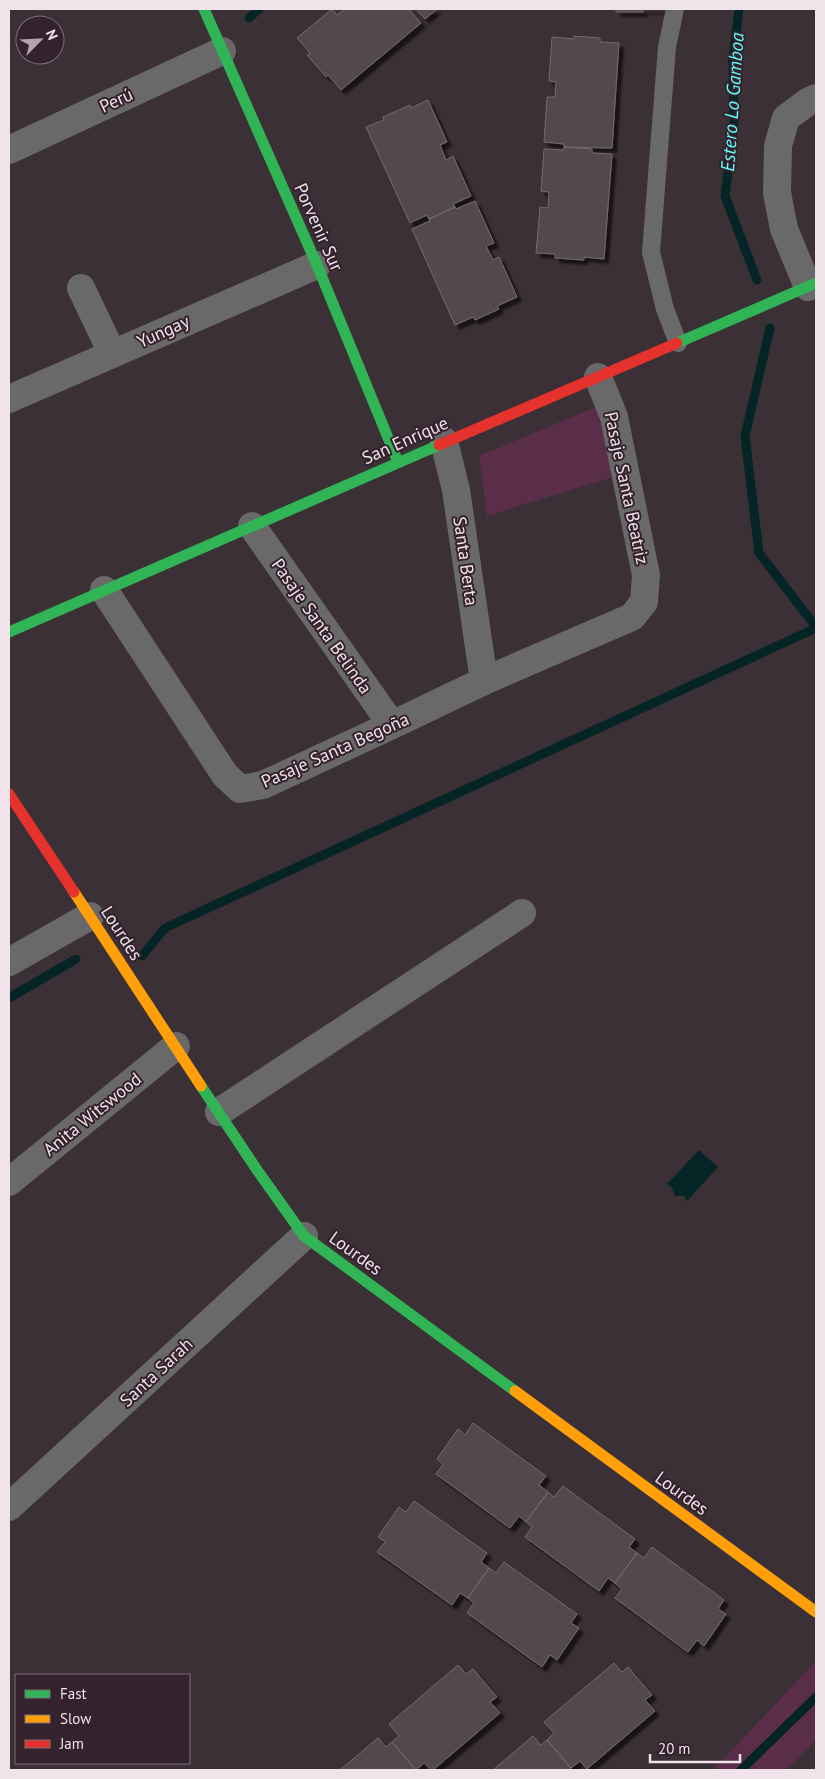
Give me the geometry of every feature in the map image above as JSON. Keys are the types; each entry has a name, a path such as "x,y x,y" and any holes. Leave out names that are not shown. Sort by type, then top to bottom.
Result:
{"main road":[{"name":"Porvenir Sur","path":"204,9 317,265 398,462"},
{"name":"San Enrique","path":"9,632 444,441 812,285"},
{"name":"Lourdes","path":"9,794 287,1214 304,1236 816,1612"}],"street":[{"name":"Perú","path":"9,150 222,51"},
{"path":"812,285 784,229 777,192 778,146 786,118 816,98"},
{"name":"Yungay","path":"9,399 317,265"},
{"path":"81,288 112,354"},
{"name":"Pasaje Santa Beatriz","path":"598,377 614,417 646,575 644,602"},
{"name":"Santa Berta","path":"444,441 456,490 484,681"},
{"name":"Pasaje Santa Belinda","path":"252,526 392,726"},
{"name":"Pasaje Santa Begoña","path":"104,590 225,775 240,788 263,785 392,726 484,681 632,617 644,602"},
{"path":"219,1112 522,913"},
{"path":"9,962 90,916"},
{"name":"Anita Witswood","path":"9,1182 176,1046"},
{"name":"Santa Sarah","path":"9,1507 304,1236"}],"lane":[{"path":"675,9 667,47 651,252 664,309 678,342"}],"shaded area":[{"path":"598,406 613,477 487,516 479,456"},
{"path":"816,1661 816,1739 787,1770 713,1770"}],"water":[{"path":"699,1150 718,1167 687,1201 684,1196 675,1196 672,1188 667,1184"}],"building":[{"path":"332,9 337,15 345,9 409,9 421,23 341,90 328,75 326,77 307,55 310,53 297,38"},
{"path":"416,9 437,9 425,19"},
{"path":"616,9 643,9 643,12 616,12"},
{"path":"574,36 600,38 600,42 619,43 612,148 564,147 564,144 544,142 547,97 555,97 556,82 549,81 552,37 574,39"},
{"path":"428,100 447,142 440,145 446,160 453,156 471,196 453,204 455,207 429,219 427,215 410,223 366,127 384,120 383,117 410,105 411,108"},
{"path":"564,147 592,149 592,153 612,154 604,259 584,257 584,260 555,258 555,254 536,253 540,207 548,208 549,192 541,191 544,149 564,150"},
{"path":"475,201 494,243 486,246 493,260 499,257 517,297 497,306 499,309 475,320 473,317 455,325 412,229 455,207 456,209"},
{"path":"473,1423 546,1476 539,1485 548,1492 526,1522 519,1516 510,1528 436,1474 443,1464 437,1459 458,1429 465,1435"},
{"path":"563,1486 635,1539 629,1547 637,1553 615,1583 608,1578 599,1591 525,1537 532,1527 526,1522 548,1492 554,1497"},
{"path":"414,1501 487,1553 481,1562 489,1568 468,1598 460,1593 452,1605 377,1552 385,1542 378,1537 399,1507 406,1512"},
{"path":"652,1547 724,1600 718,1609 726,1614 704,1646 697,1640 688,1652 615,1598 622,1589 615,1583 637,1553 644,1558"},
{"path":"504,1562 577,1614 571,1623 579,1628 557,1660 550,1655 542,1667 467,1613 474,1603 468,1598 489,1568 496,1573"},
{"path":"614,1663 622,1672 628,1667 652,1695 645,1700 655,1711 587,1769 580,1761 571,1768 547,1740 554,1733 544,1722"},
{"path":"458,1665 466,1674 473,1669 497,1697 490,1702 500,1713 433,1770 424,1763 416,1770 392,1742 399,1736 389,1724"},
{"path":"533,1736 541,1745 547,1740 571,1768 569,1770 493,1770"},
{"path":"378,1738 386,1747 392,1742 416,1770 340,1770"}],"waterway":[{"path":"249,18 259,9"},
{"name":"Estero Lo Gamboa","path":"739,9 733,59 734,123 725,196 757,280"},
{"name":"Estero Lo Gamboa","path":"770,328 745,436 759,553 816,627"},
{"path":"142,956 165,928 816,628"},
{"path":"9,998 76,959"},
{"name":"Estero Lo Gamboa","path":"741,1770 816,1697"}],"traffic: fast":[{"path":"204,9 317,265 398,462"},
{"path":"677,343 816,283"},
{"path":"9,632 439,445"},
{"path":"201,1086 304,1236 515,1391"}],"traffic: slow":[{"path":"74,892 201,1086"},
{"path":"515,1391 816,1612"}],"traffic: jam":[{"path":"439,445 677,343"},
{"path":"9,794 74,892"}]}
